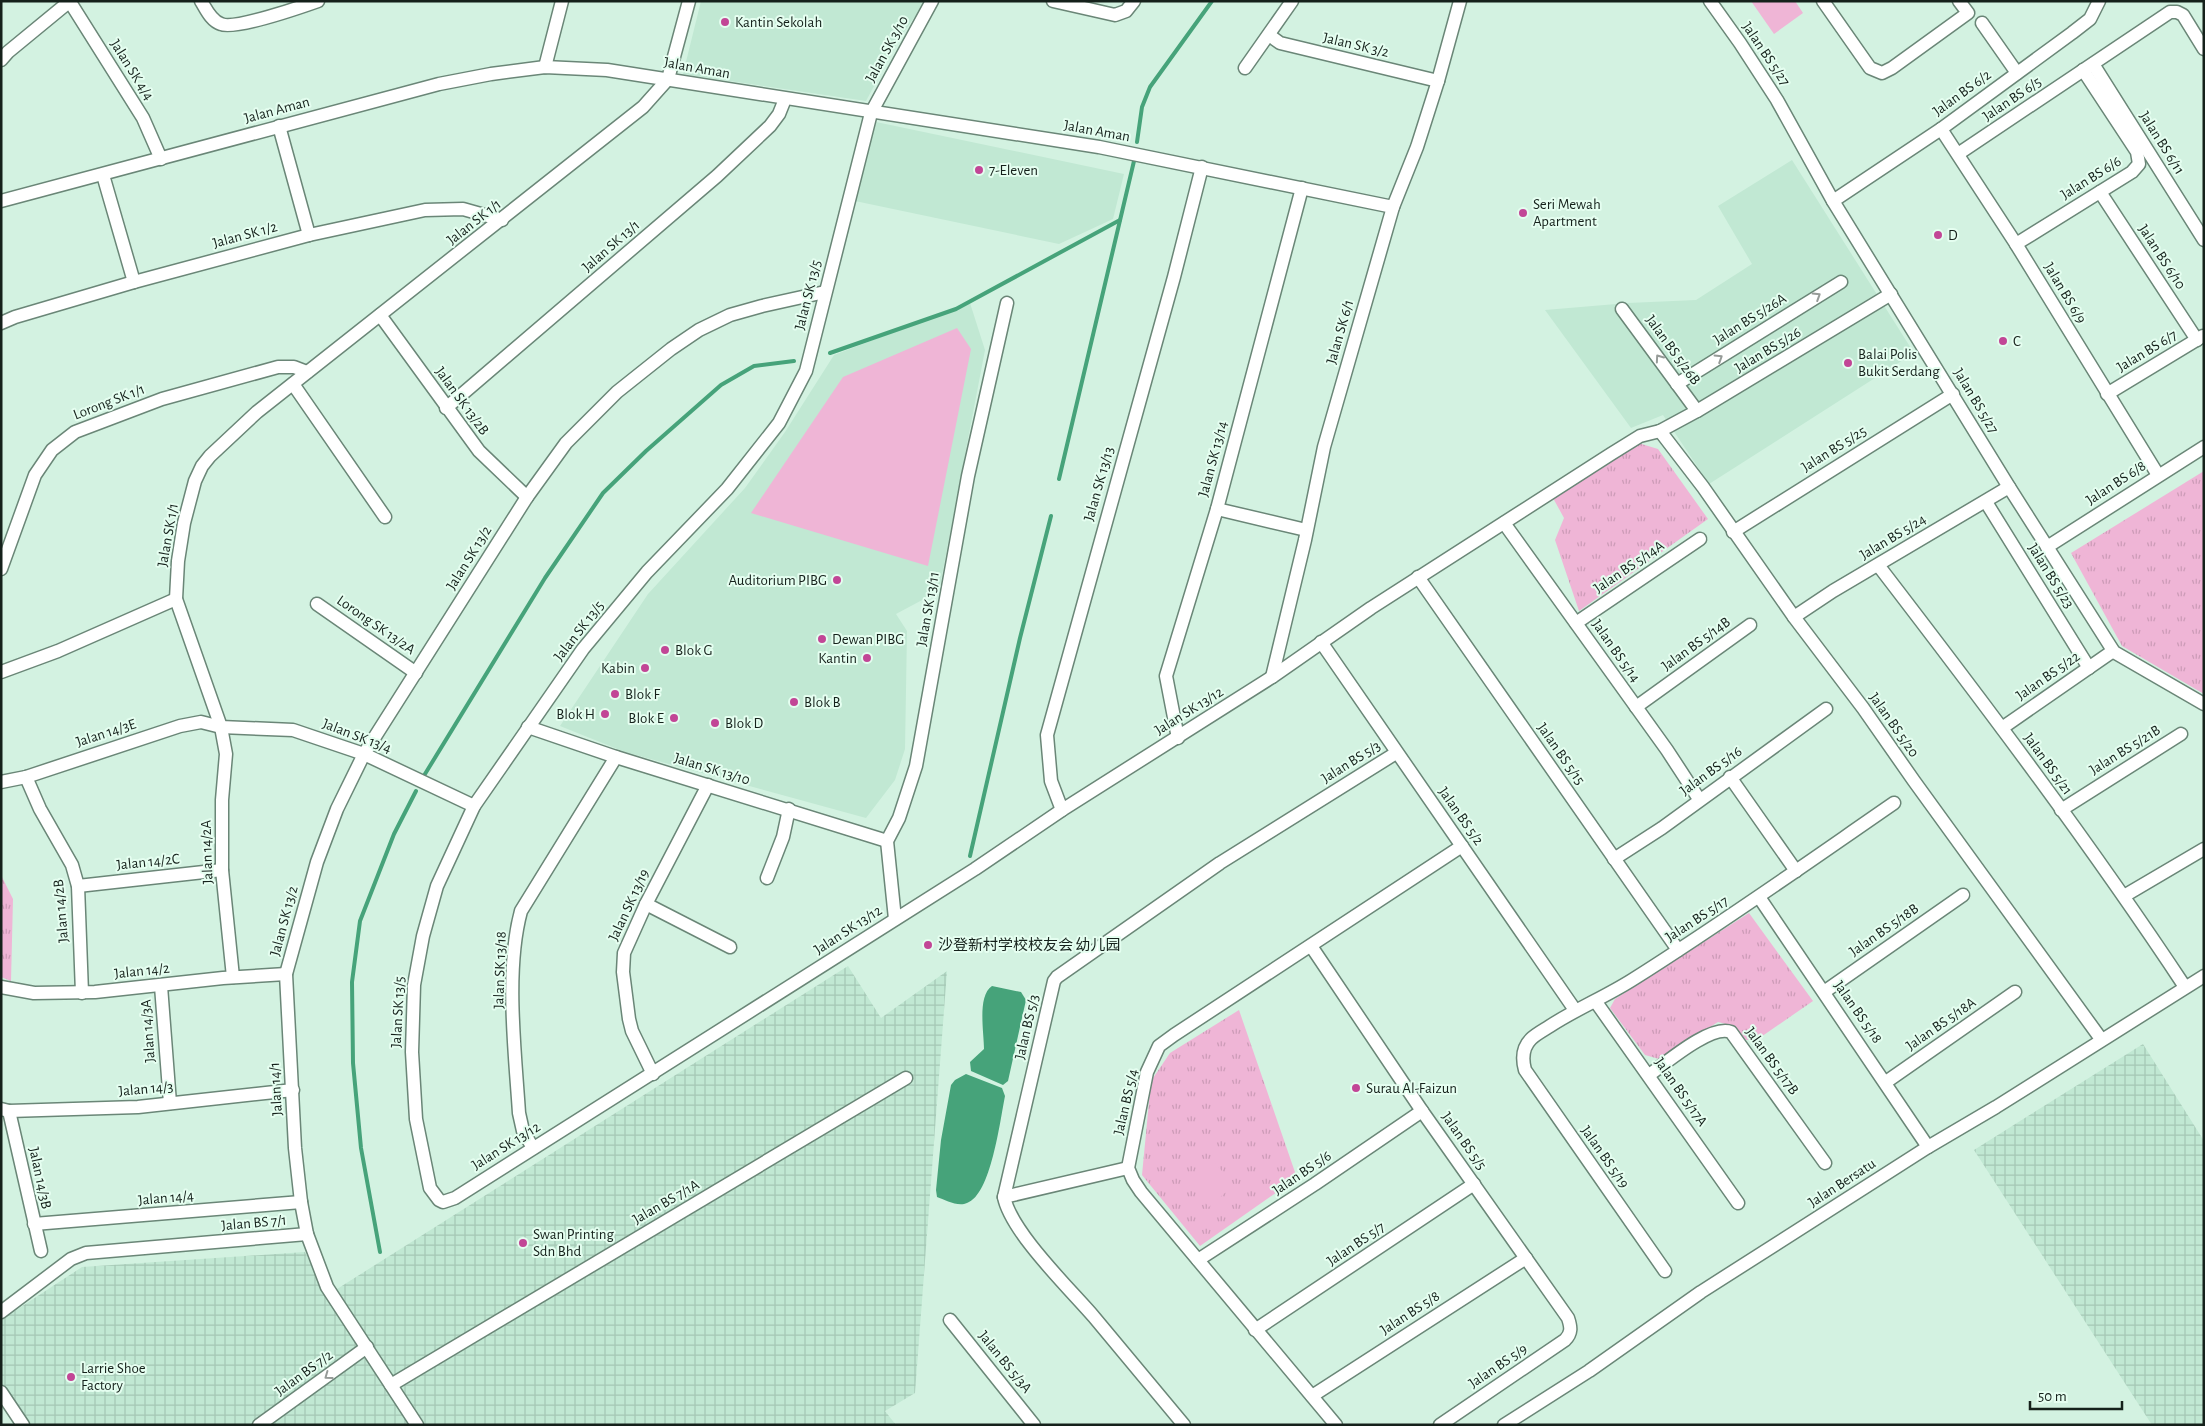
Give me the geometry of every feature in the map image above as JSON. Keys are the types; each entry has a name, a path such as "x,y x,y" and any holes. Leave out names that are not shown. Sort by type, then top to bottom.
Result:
{"street":[{"path":"4,53 70,1"},
{"name":"Jalan SK 4/4","path":"70,1 143,118 161,159"},
{"path":"201,1 213,20 227,26 272,16 318,1"},
{"path":"272,16 277,1"},
{"path":"545,67 562,1"},
{"path":"668,79 690,1"},
{"name":"Jalan SK 3/10","path":"871,113 932,1"},
{"path":"1053,1 1073,3 1115,15 1126,11 1134,1"},
{"path":"1245,68 1292,1"},
{"name":"Jalan SK 6/1","path":"1272,677 1324,447 1393,207 1417,147 1460,1"},
{"name":"Jalan BS 5/27","path":"1710,1 1778,100 1833,201 2009,487 2113,650 2204,704"},
{"path":"1823,1 1870,68 1882,73 1968,13 1959,1"},
{"name":"Jalan BS 6/2","path":"1833,201 1941,128 2084,24 2090,19 2099,1"},
{"name":"Jalan BS 6/5","path":"1958,154 2170,12 2177,12 2183,15 2204,49"},
{"path":"1982,24 2017,73"},
{"name":"Jalan SK 3/2","path":"1269,35 1280,43 1438,81"},
{"name":"Jalan Aman","path":"1,201 439,84 491,74 545,67 607,70 871,113 936,121 1099,147 1393,207"},
{"name":"Jalan BS 6/6","path":"2016,244 2100,192 2139,164 2140,158 2088,67"},
{"name":"Jalan BS 6/11","path":"2088,67 2204,240"},
{"name":"Jalan SK 1/1","path":"221,726 176,599 178,561 184,523 195,481 202,466 228,438 307,372 644,107 668,79"},
{"name":"Jalan SK 13/1","path":"446,408 717,176 770,126 779,114 785,99"},
{"name":"Jalan SK 13/5","path":"439,1200 430,1188 416,1119 412,1052 414,985 423,936 436,886 474,806 583,649 647,572 727,489 779,423 806,370 871,113"},
{"path":"279,126 309,235"},
{"name":"Jalan BS 6/9","path":"1941,128 2016,244 2158,475"},
{"name":"Jalan SK 13/13","path":"1062,810 1051,781 1047,734 1174,277 1202,167"},
{"path":"103,175 134,282"},
{"name":"Jalan SK 13/14","path":"1178,738 1166,676 1217,509 1302,188"},
{"name":"Jalan BS 6/10","path":"2100,192 2200,338"},
{"name":"Jalan SK 1/2","path":"1,324 15,317 134,282 309,235 425,210 463,209 502,220"},
{"name":"Jalan BS 5/26A","path":"1677,384 1841,282"},
{"name":"Jalan SK 13/2","path":"286,974 317,862 337,809 364,754 527,497 566,444 589,418 617,392 671,349 699,330 730,315 825,292"},
{"name":"Jalan BS 5/26","path":"1504,523 1640,436 1660,431 1697,412 1891,294"},
{"name":"Jalan SK 13/11","path":"887,841 899,818 916,766 968,476 1007,303"},
{"name":"Jalan BS 5/26B","path":"1622,309 1697,412"},
{"name":"Jalan SK 13/2B","path":"380,316 478,451 527,497"},
{"name":"Jalan BS 6/7","path":"2107,394 2200,338"},
{"name":"Lorong SK 1/1","path":"1,569 35,475 52,450 75,432 162,399 278,367 294,367 307,372"},
{"path":"293,384 385,517"},
{"name":"Jalan BS 5/25","path":"1733,532 1952,394"},
{"name":"Jalan BS 5/20","path":"1660,431 1863,708 1914,782 2101,1039"},
{"name":"Jalan BS 6/8","path":"2047,547 2204,447"},
{"name":"Jalan BS 5/24","path":"1794,616 1833,590 2009,487"},
{"name":"Jalan BS 5/23","path":"1986,502 2089,668"},
{"path":"1217,509 1306,530"},
{"name":"Jalan SK 13/12","path":"439,1200 443,1202 455,1198 975,869 1062,810 1272,677 1418,577 1504,523"},
{"name":"Jalan BS 5/14","path":"1504,523 1636,707 1699,799"},
{"name":"Jalan BS 5/14A","path":"1576,623 1700,539"},
{"name":"Jalan BS 5/21","path":"1878,565 2002,728 2124,896 2184,988"},
{"name":"Jalan BS 5/15","path":"1418,577 1678,950"},
{"path":"1,672 58,651 176,599"},
{"name":"Lorong SK 13/2A","path":"317,604 416,673"},
{"name":"Jalan BS 5/14B","path":"1636,707 1750,625"},
{"name":"Jalan BS 5/2","path":"1321,642 1575,1010"},
{"name":"Jalan BS 5/22","path":"2002,728 2113,650"},
{"name":"Jalan BS 5/16","path":"1614,859 1662,828 1699,799 1826,709"},
{"name":"Jalan 14/3E","path":"1,782 26,777 180,726 201,722 221,726"},
{"name":"Jalan SK 13/4","path":"221,726 293,730 364,754 474,806"},
{"name":"Jalan 14/2A","path":"221,726 226,754 222,800 222,870 233,977"},
{"name":"Jalan SK 13/10","path":"528,727 616,757 789,809 887,841"},
{"name":"Jalan BS 5/21B","path":"2061,810 2181,734"},
{"name":"Jalan BS 5/3","path":"1004,1197 1055,978 1220,863 1396,752"},
{"name":"Jalan SK 13/18","path":"533,1148 523,1131 519,1113 513,961 516,929 521,911 616,757"},
{"name":"Jalan 14/2B","path":"26,777 40,809 72,865 78,886 82,993"},
{"path":"1730,777 1796,871"},
{"name":"Jalan SK 13/19","path":"652,1074 632,1031 623,962 624,952 646,904 708,785"},
{"name":"Jalan BS 5/17","path":"1522,1060 1525,1049 1531,1039 1575,1010 1596,1002 1678,950 1894,804"},
{"path":"767,878 783,837 789,809"},
{"path":"887,841 895,919"},
{"name":"Jalan BS 5/4","path":"1128,1168 1144,1082 1159,1046 1462,846"},
{"path":"2124,896 2204,848"},
{"name":"Jalan 14/2C","path":"78,886 222,870"},
{"name":"Jalan BS 5/18B","path":"1824,992 1963,895"},
{"name":"Jalan BS 5/18","path":"1759,897 1886,1082 1928,1147"},
{"path":"646,904 730,947"},
{"name":"Jalan BS 5/5","path":"1311,946 1422,1111 1568,1318 1571,1331"},
{"name":"Jalan 14/2","path":"1,987 34,993 82,993 233,977 286,974"},
{"name":"Jalan 14/1","path":"286,974 295,1148 301,1202 307,1234"},
{"name":"Jalan Bersatu","path":"1504,1425 1589,1371 1701,1292 1928,1147 1996,1107 2101,1039 2204,976"},
{"name":"Jalan 14/3A","path":"161,986 170,1104"},
{"name":"Jalan BS 5/18A","path":"1886,1082 2016,992"},
{"name":"Jalan BS 5/17A","path":"1596,1002 1738,1203"},
{"name":"Jalan BS 5/17B","path":"1649,1075 1708,1035 1722,1030 1731,1032 1825,1163"},
{"name":"Jalan BS 5/19","path":"1522,1060 1525,1070 1665,1271"},
{"name":"Jalan BS 7/1A","path":"391,1385 906,1078"},
{"name":"Jalan 14/3","path":"5,1110 103,1109 170,1104 293,1090"},
{"name":"Jalan 14/3B","path":"5,1110 41,1251"},
{"name":"Jalan BS 5/6","path":"1198,1260 1315,1184 1422,1111"},
{"path":"1184,1425 1012,1220 1004,1197 1128,1168 1141,1192 1336,1425"},
{"name":"Jalan BS 5/7","path":"1256,1330 1474,1184"},
{"name":"Jalan 14/4","path":"34,1224 301,1202"},
{"name":"Jalan BS 7/1","path":"1,1312 71,1259 86,1253 307,1234 326,1287 417,1425"},
{"name":"Jalan BS 5/8","path":"1312,1396 1526,1258"},
{"name":"Jalan BS 5/3A","path":"950,1320 1034,1425"},
{"name":"Jalan BS 5/9","path":"1440,1425 1565,1340 1571,1331"},
{"name":"Jalan BS 7/2","path":"259,1425 275,1421 367,1347"},
{"path":"1,1392 23,1425"}],"shaded area":[{"path":"701,1 926,1 901,36 866,101 683,74"},
{"path":"876,122 1124,174 1113,219 1059,244 855,201"},
{"path":"1792,160 1914,353 1709,484 1663,415 1631,428 1545,310 1628,303 1696,300 1752,264 1718,206"},
{"path":"970,303 985,350 939,591 896,614 907,631 905,749 895,780 866,818 625,752 560,726 648,594 745,488 785,432 834,355"},
{"path":"848,966 881,1018 947,971 915,1393 885,1411 896,1425 28,1425 1,1383 1,1320 82,1267 305,1252 326,1296"},
{"path":"992,986 1021,992 1026,1000 1008,1081 1003,1085 971,1071 970,1062 984,1049 984,998"},
{"path":"2143,1044 2204,1141 2204,1425 2152,1425 1974,1150"},
{"path":"966,1074 1002,1088 1005,1096 997,1139 988,1172 975,1197 967,1203 960,1204 937,1197 936,1190 941,1140 951,1085 955,1080"}],"green space":[{"path":"1751,1 1795,1 1803,13 1774,34"},
{"path":"957,328 971,349 928,566 751,513 843,377"},
{"path":"1635,442 1658,449 1708,519 1579,611 1555,540 1564,518 1553,498"},
{"path":"2204,471 2204,694 2122,646 2071,553"},
{"path":"1,875 13,899 11,981 1,977"},
{"path":"1749,913 1813,1001 1758,1039 1746,1040 1734,1026 1718,1022 1659,1059 1645,1055 1610,1008 1615,999"},
{"path":"1239,1010 1297,1178 1200,1246 1142,1175 1151,1081 1170,1053"},
{"path":"1215,1163 1234,1185 1209,1207 1189,1185"}],"waterway":[{"path":"1137,142 1142,107 1150,87 1212,1"},
{"path":"1059,479 1134,161"},
{"path":"830,353 956,309 1120,220"},
{"path":"425,774 545,578 603,493 646,451 721,385 754,366 794,361"},
{"path":"970,856 1020,638 1051,516"},
{"path":"380,1252 361,1148 353,1063 352,982 360,921 394,834 416,791"}],"place":[{"name":"Kantin Sekolah","path":"725,22"},
{"name":"7-Eleven","path":"979,170"},
{"name":"Seri Mewah Apartment","path":"1523,213"},
{"name":"D","path":"1938,235"},
{"name":"C","path":"2003,341"},
{"name":"Balai Polis Bukit Serdang","path":"1848,363"},
{"name":"Auditorium PIBG","path":"837,580"},
{"name":"Dewan PIBG","path":"822,639"},
{"name":"Blok G","path":"665,650"},
{"name":"Kantin","path":"867,658"},
{"name":"Kabin","path":"645,668"},
{"name":"Blok F","path":"615,694"},
{"name":"Blok B","path":"794,702"},
{"name":"Blok H","path":"605,714"},
{"name":"Blok E","path":"674,718"},
{"name":"Blok D","path":"715,723"},
{"name":"沙登新村学校校友会 幼儿园","path":"928,945"},
{"name":"Surau Al-Faizun","path":"1356,1088"},
{"name":"Swan Printing Sdn Bhd","path":"523,1243"},
{"name":"Larrie Shoe Factory","path":"71,1377"}]}
